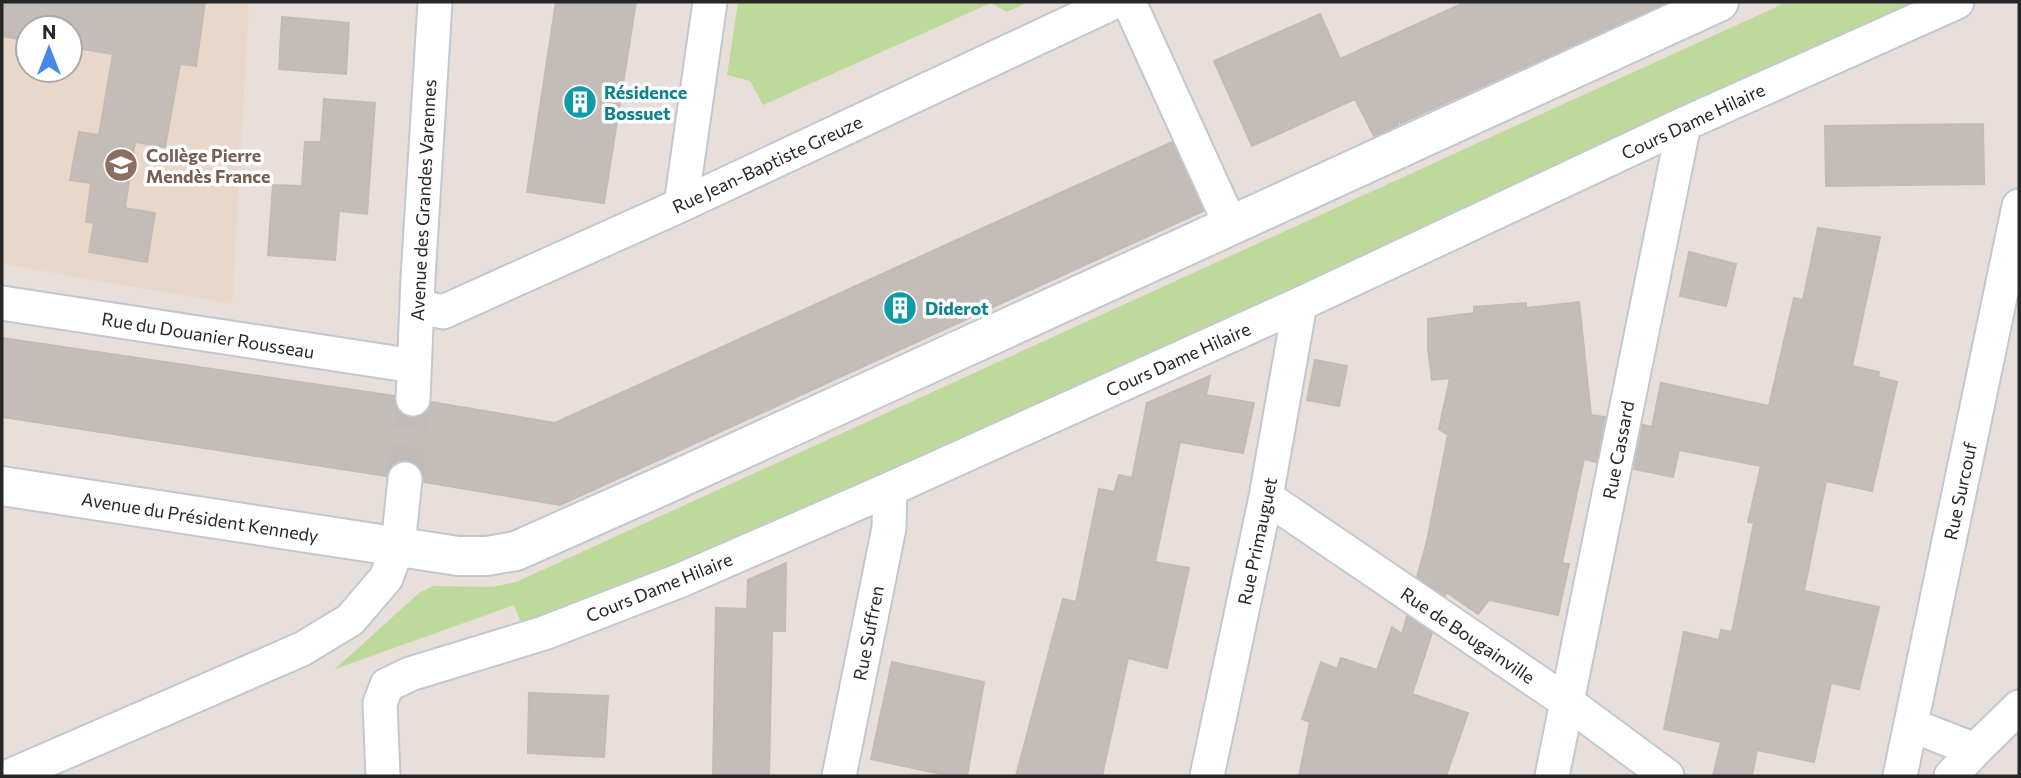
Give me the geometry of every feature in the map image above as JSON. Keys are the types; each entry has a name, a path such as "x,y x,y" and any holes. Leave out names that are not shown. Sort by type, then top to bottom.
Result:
{"street":[{"name":"Avenue des Grandes Varennes","path":"412,399 435,2"},
{"path":"681,205 710,2"},
{"name":"Rue Jean-Baptiste Greuze","path":"416,306 443,312 681,205 1114,2"},
{"path":"1129,2 1231,226"},
{"path":"398,547 458,556 487,556 516,551 1719,2"},
{"name":"Cours Dame Hilaire","path":"383,776 380,703 387,685 410,674 544,633 681,580 1300,304 1684,124 1957,2"},
{"name":"Rue Cassard","path":"1552,776 1684,124"},
{"name":"Rue Surcouf","path":"1900,776 2019,206"},
{"name":"Rue du Douanier Rousseau","path":"2,303 414,366"},
{"name":"Rue Primauguet","path":"1207,776 1266,497 1300,304"},
{"path":"10,776 302,649 350,620 386,578 398,547 405,478"},
{"name":"Avenue du Président Kennedy","path":"2,486 398,547"},
{"name":"Rue Suffren","path":"839,776 889,528 890,489"},
{"name":"Rue de Bougainville","path":"1266,497 1567,702 1668,776"},
{"path":"1951,776 2019,707"},
{"path":"1911,725 1975,750"}],"shaded area":[{"name":"Collège Pierre Mendès France","path":"2,2 249,2 232,304 2,264"}],"green space":[{"path":"738,2 1028,2 1007,12 991,3 763,105 750,81 727,75"},
{"path":"1787,2 1923,2 632,588 520,621 514,605 335,669 419,593 433,586 492,587 516,582"}],"building":[{"path":"2,2 205,2 196,66 180,64 165,147 135,142 125,208 155,213 147,262 89,252 94,223 86,222 91,183 70,180 79,132 99,135 113,54 84,49 84,14 14,14 14,38 2,36"},
{"name":"Résidence Bossuet","path":"556,2 636,2 604,203 527,192"},
{"path":"1466,2 1667,2 1401,123 1400,114 1398,125 1374,136 1355,99 1252,146 1214,61 1320,14 1340,59"},
{"path":"282,17 349,23 346,74 279,69"},
{"path":"324,99 375,103 367,214 339,211 335,260 268,255 273,185 302,186 305,142 321,142"},
{"path":"1983,124 1984,184 1826,186 1825,126"},
{"name":"Diderot","path":"1172,142 1203,211 560,505 424,482 422,471 416,463 408,460 397,462 390,467 386,476 2,417 2,338 394,396 396,408 403,416 412,418 422,416 429,410 432,402 555,423"},
{"path":"1818,228 1880,237 1852,366 1879,372 1878,377 1897,382 1872,491 1826,481 1804,591 1879,607 1859,689 1831,683 1814,762 1757,750 1752,776 1713,776 1721,742 1664,729 1684,632 1719,640 1721,630 1732,632 1754,523 1748,522 1761,466 1679,450 1673,477 1634,469 1643,425 1652,427 1661,383 1769,406 1794,298 1803,300"},
{"path":"1689,252 1736,264 1726,306 1680,296"},
{"path":"1579,302 1591,415 1605,417 1596,462 1584,459 1562,563 1569,564 1558,615 1489,600 1478,614 1446,592 1445,596 1417,577 1448,435 1439,429 1450,378 1432,380 1428,319 1474,313 1474,307 1526,303 1526,308"},
{"path":"1315,360 1347,366 1339,406 1307,400"},
{"path":"1210,376 1206,395 1254,403 1243,453 1180,442 1155,562 1189,568 1167,668 1128,658 1102,776 1016,776 1063,599 1076,602 1099,489 1114,492 1119,475 1132,478 1147,403"},
{"path":"786,563 785,631 772,631 769,776 713,776 716,608 747,609 748,580"},
{"path":"1407,616 1432,633 1412,694 1468,713 1446,776 1299,776 1310,722 1302,719 1321,662 1337,669 1341,658 1377,670 1392,627 1402,634"},
{"path":"892,662 984,682 967,776 950,776 871,759"},
{"path":"529,693 608,696 604,757 528,753"}],"tunnel":[{"path":"405,479 413,399"}],"place":[{"name":"Résidence Bossuet","path":"580,102"},
{"name":"Collège Pierre Mendès France","path":"121,165"},
{"name":"Diderot","path":"900,308"}]}
